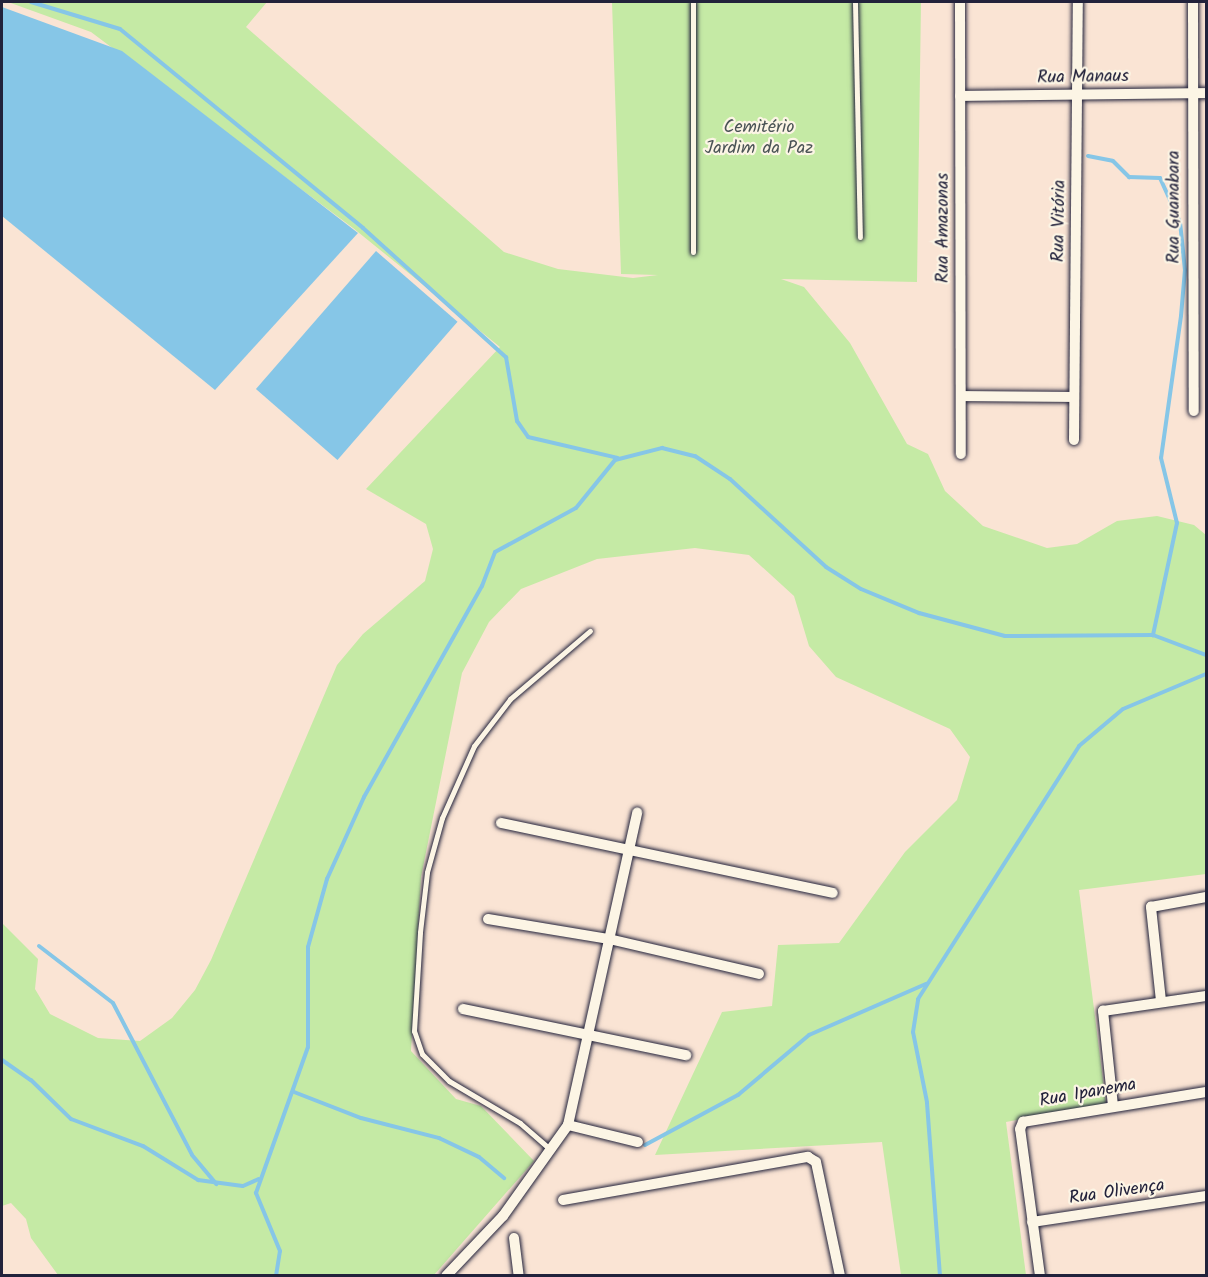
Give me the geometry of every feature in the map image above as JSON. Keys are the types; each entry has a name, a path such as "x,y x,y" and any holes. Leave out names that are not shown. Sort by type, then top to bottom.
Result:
{"street":[{"name":"Rua Amazonas","path":"960,2 961,454"},
{"name":"Rua Vitória","path":"1074,440 1078,2"},
{"name":"Rua Guanabara","path":"1193,2 1191,94 1194,411"},
{"name":"Rua Manaus","path":"960,96 1206,93"},
{"path":"961,396 1074,397"},
{"path":"446,1275 503,1216 568,1125 590,1036 628,847 638,813"},
{"path":"501,823 628,847 833,893"},
{"path":"1161,1001 1151,907 1206,897"},
{"path":"488,919 609,939 759,974"},
{"path":"1113,1106 1103,1011 1206,996"},
{"path":"463,1010 686,1055"},
{"name":"Rua Ipanema","path":"1040,1275 1021,1125 1113,1106 1206,1092"},
{"path":"568,1125 638,1142"},
{"path":"563,1200 808,1157 816,1162 840,1275"},
{"name":"Rua Olivença","path":"1032,1222 1206,1196"},
{"path":"514,1238 519,1275"}],"lane":[{"path":"693,2 693,252"},
{"path":"855,2 860,237"},
{"path":"551,1150 520,1123 449,1081 422,1054 414,1031 420,932 427,872 442,818 474,746 510,699 590,631"}],"green space":[{"name":"Cemitério Jardim da Paz","path":"8,2 267,2 246,27 504,252 558,269 633,278 658,275 621,274 612,2 921,2 917,282 781,279 804,287 850,343 907,444 928,454 945,491 983,526 1047,548 1077,544 1117,521 1157,516 1194,525 1206,535 1206,874 1079,890 1106,1104 1006,1122 1026,1275 901,1275 882,1142 655,1155 722,1012 772,1006 778,945 839,943 905,852 957,800 970,757 950,729 836,677 809,646 794,596 749,555 695,548 597,559 521,589 489,622 462,673 421,877 411,1051 456,1099 481,1106 534,1161 434,1275 58,1275 31,1238 26,1219 11,1203 2,1206 2,923 38,959 35,989 50,1014 98,1038 140,1041 172,1018 195,990 211,960 337,665 363,634 425,581 433,549 426,524 366,489 500,347 353,228 91,32"}],"water":[{"path":"2,7 122,51 358,233 215,390 2,216"},
{"path":"376,251 458,322 337,460 256,389"}],"waterway":[{"path":"31,2 120,29 363,228 506,357 517,421 528,437 618,458"},
{"path":"1088,156 1113,161 1129,177 1160,178 1180,222 1185,270 1181,316 1161,458 1177,523 1153,635"},
{"path":"276,1276 280,1251 256,1193 308,1047 308,947 327,879 364,797 482,586 495,552 576,508 615,460 662,448 695,456 730,479 826,567 861,589 919,613 1005,636 1153,635 1206,655"},
{"path":"940,1276 927,1102 913,1032 918,999 1079,746 1123,709 1206,674"},
{"path":"39,946 113,1003 192,1155 216,1184"},
{"path":"645,1145 738,1095 809,1035 926,984"},
{"path":"2,1060 31,1080 71,1119 143,1146 198,1180 243,1186 259,1179"},
{"path":"294,1092 361,1118 439,1138 479,1157 504,1178"}]}
